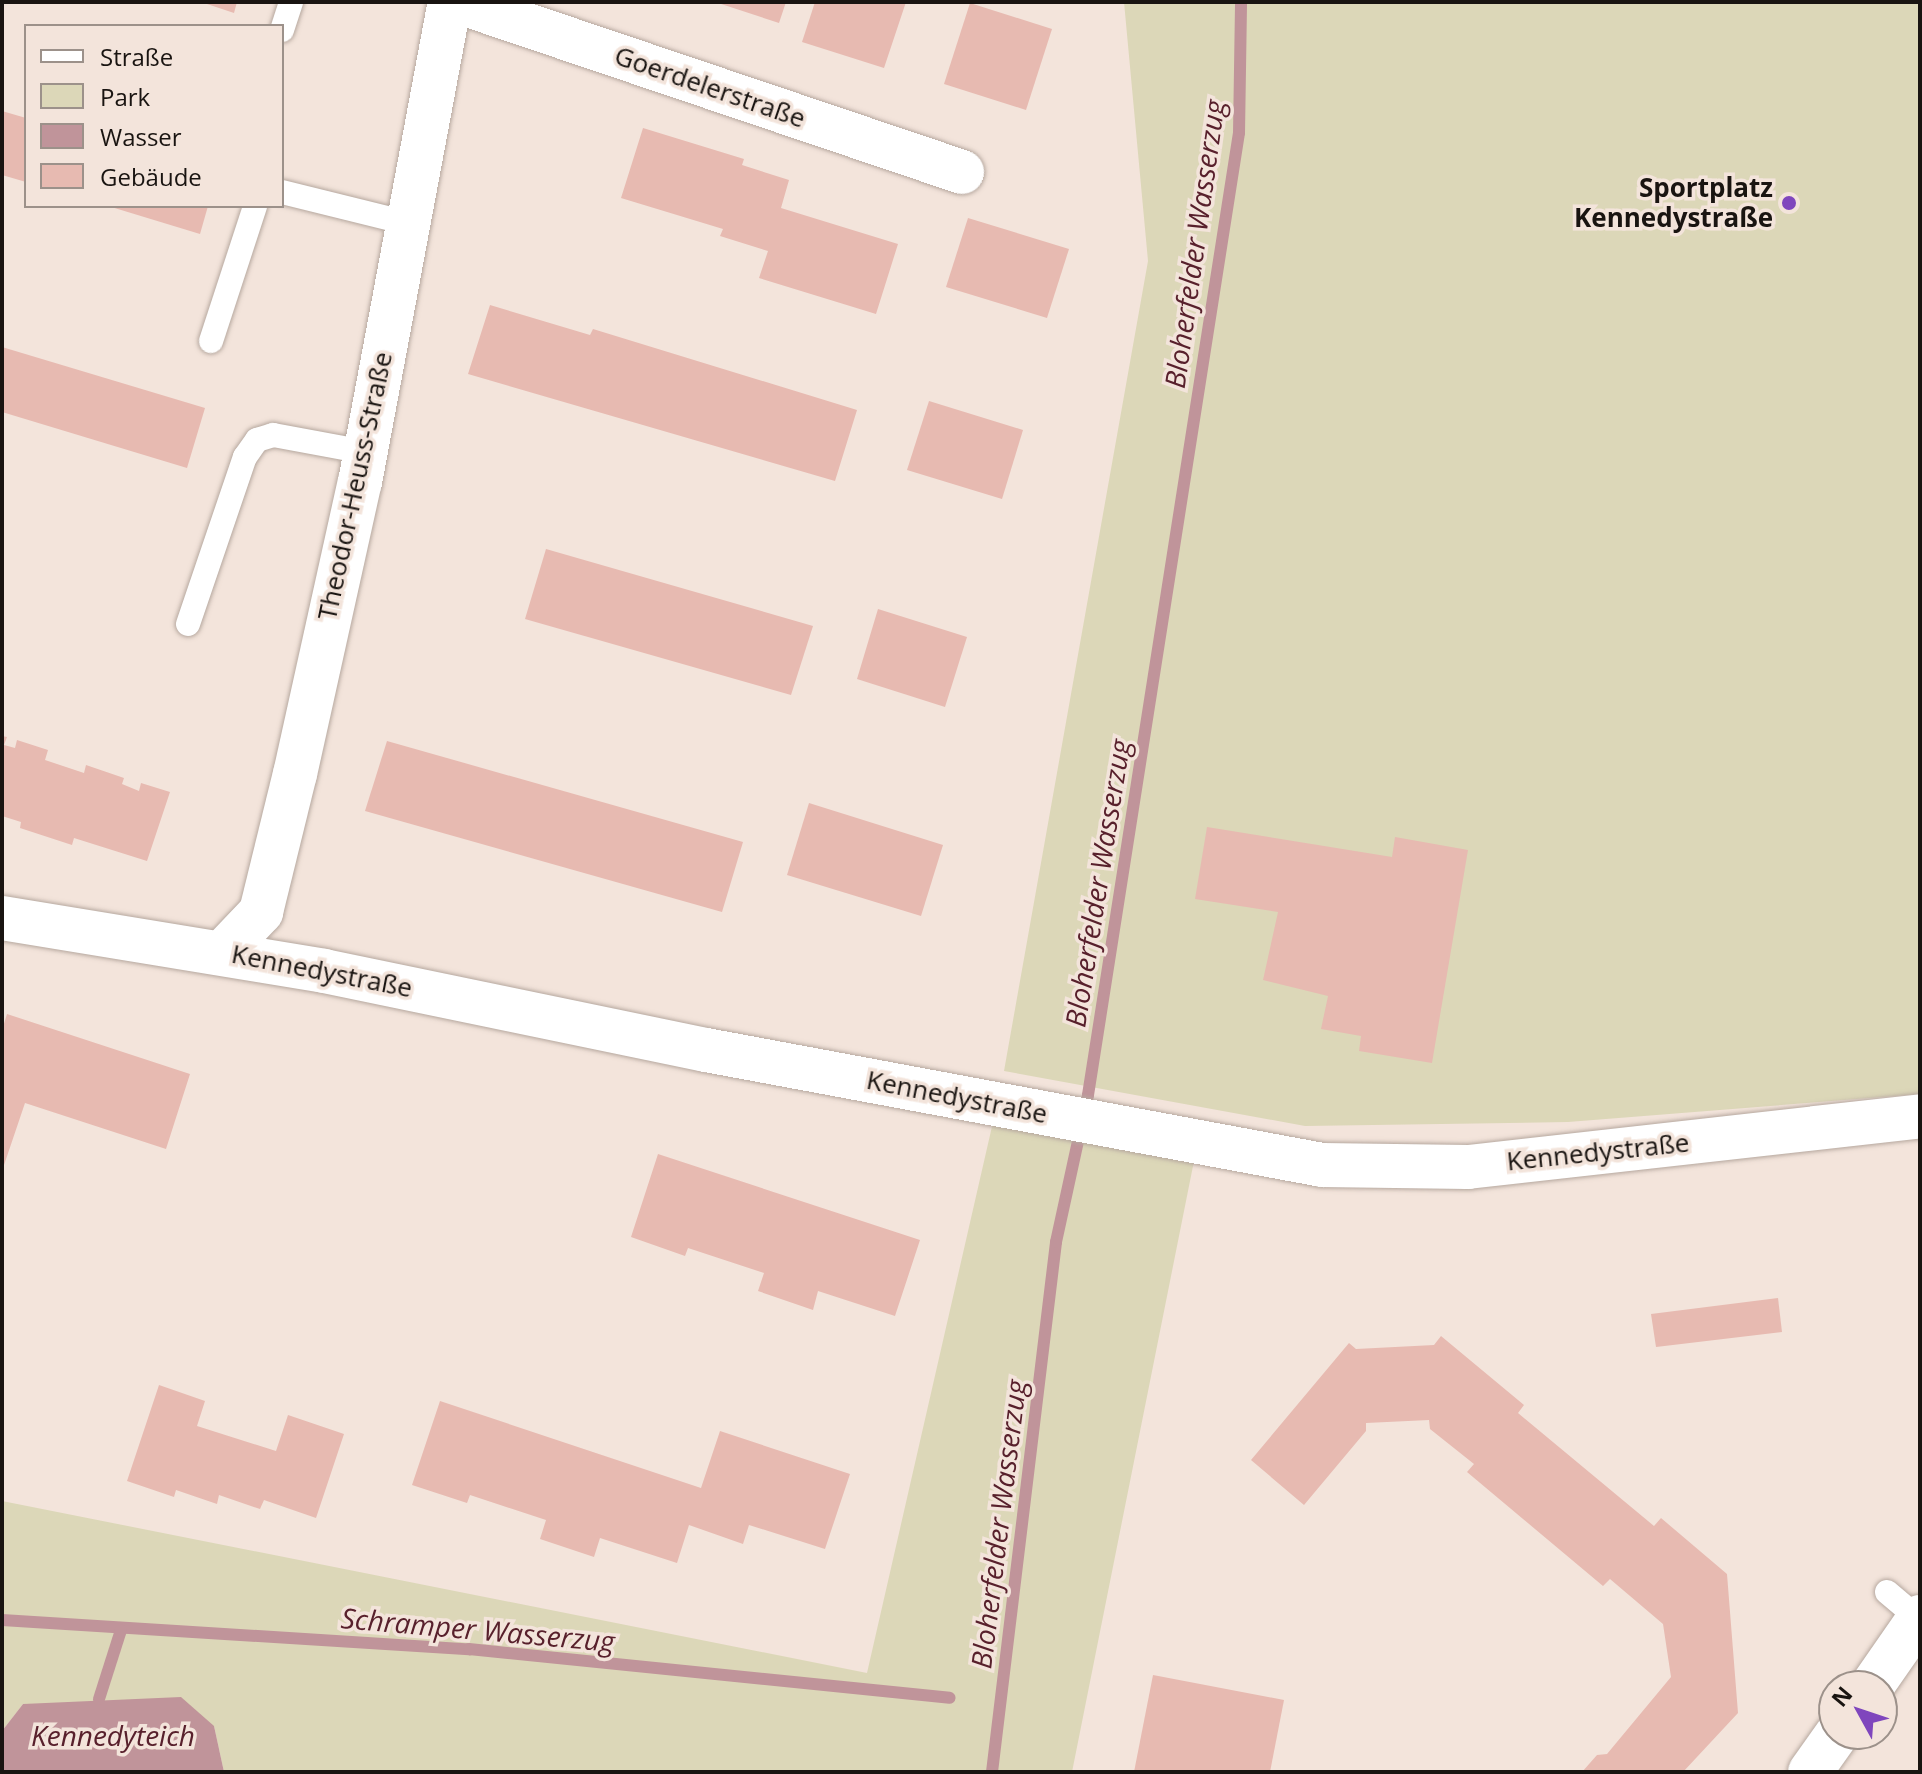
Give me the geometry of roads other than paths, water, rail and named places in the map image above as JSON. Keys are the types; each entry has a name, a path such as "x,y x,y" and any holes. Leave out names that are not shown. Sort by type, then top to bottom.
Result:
{"street":[{"name":"Theodor-Heuss-Straße","path":"222,953 261,912 365,452 450,2"},
{"name":"Goerdelerstraße","path":"459,2 962,172"},
{"name":"Kennedystraße","path":"2,918 222,953 1039,1113 1322,1165 1468,1167 1920,1116"},
{"path":"1880,1670 1909,1609"},
{"path":"1810,1772 1826,1750"}],"lane":[{"path":"284,24 291,2"},
{"path":"284,192 407,223"},
{"path":"211,341 254,208"},
{"path":"188,624 245,457 257,440 273,435 365,452"}],"water":[{"name":"Kennedyteich","path":"181,1697 214,1726 224,1772 2,1772 2,1731 23,1704"}],"waterway":[{"name":"Bloherfelder Wasserzug","path":"992,1772 1056,1242 1088,1095 1239,133 1241,2"},
{"name":"Schramper Wasserzug","path":"2,1620 469,1649 950,1698"},
{"path":"99,1699 121,1630"}],"place":[{"name":"Sportplatz Kennedystraße","path":"1789,203"}]}
